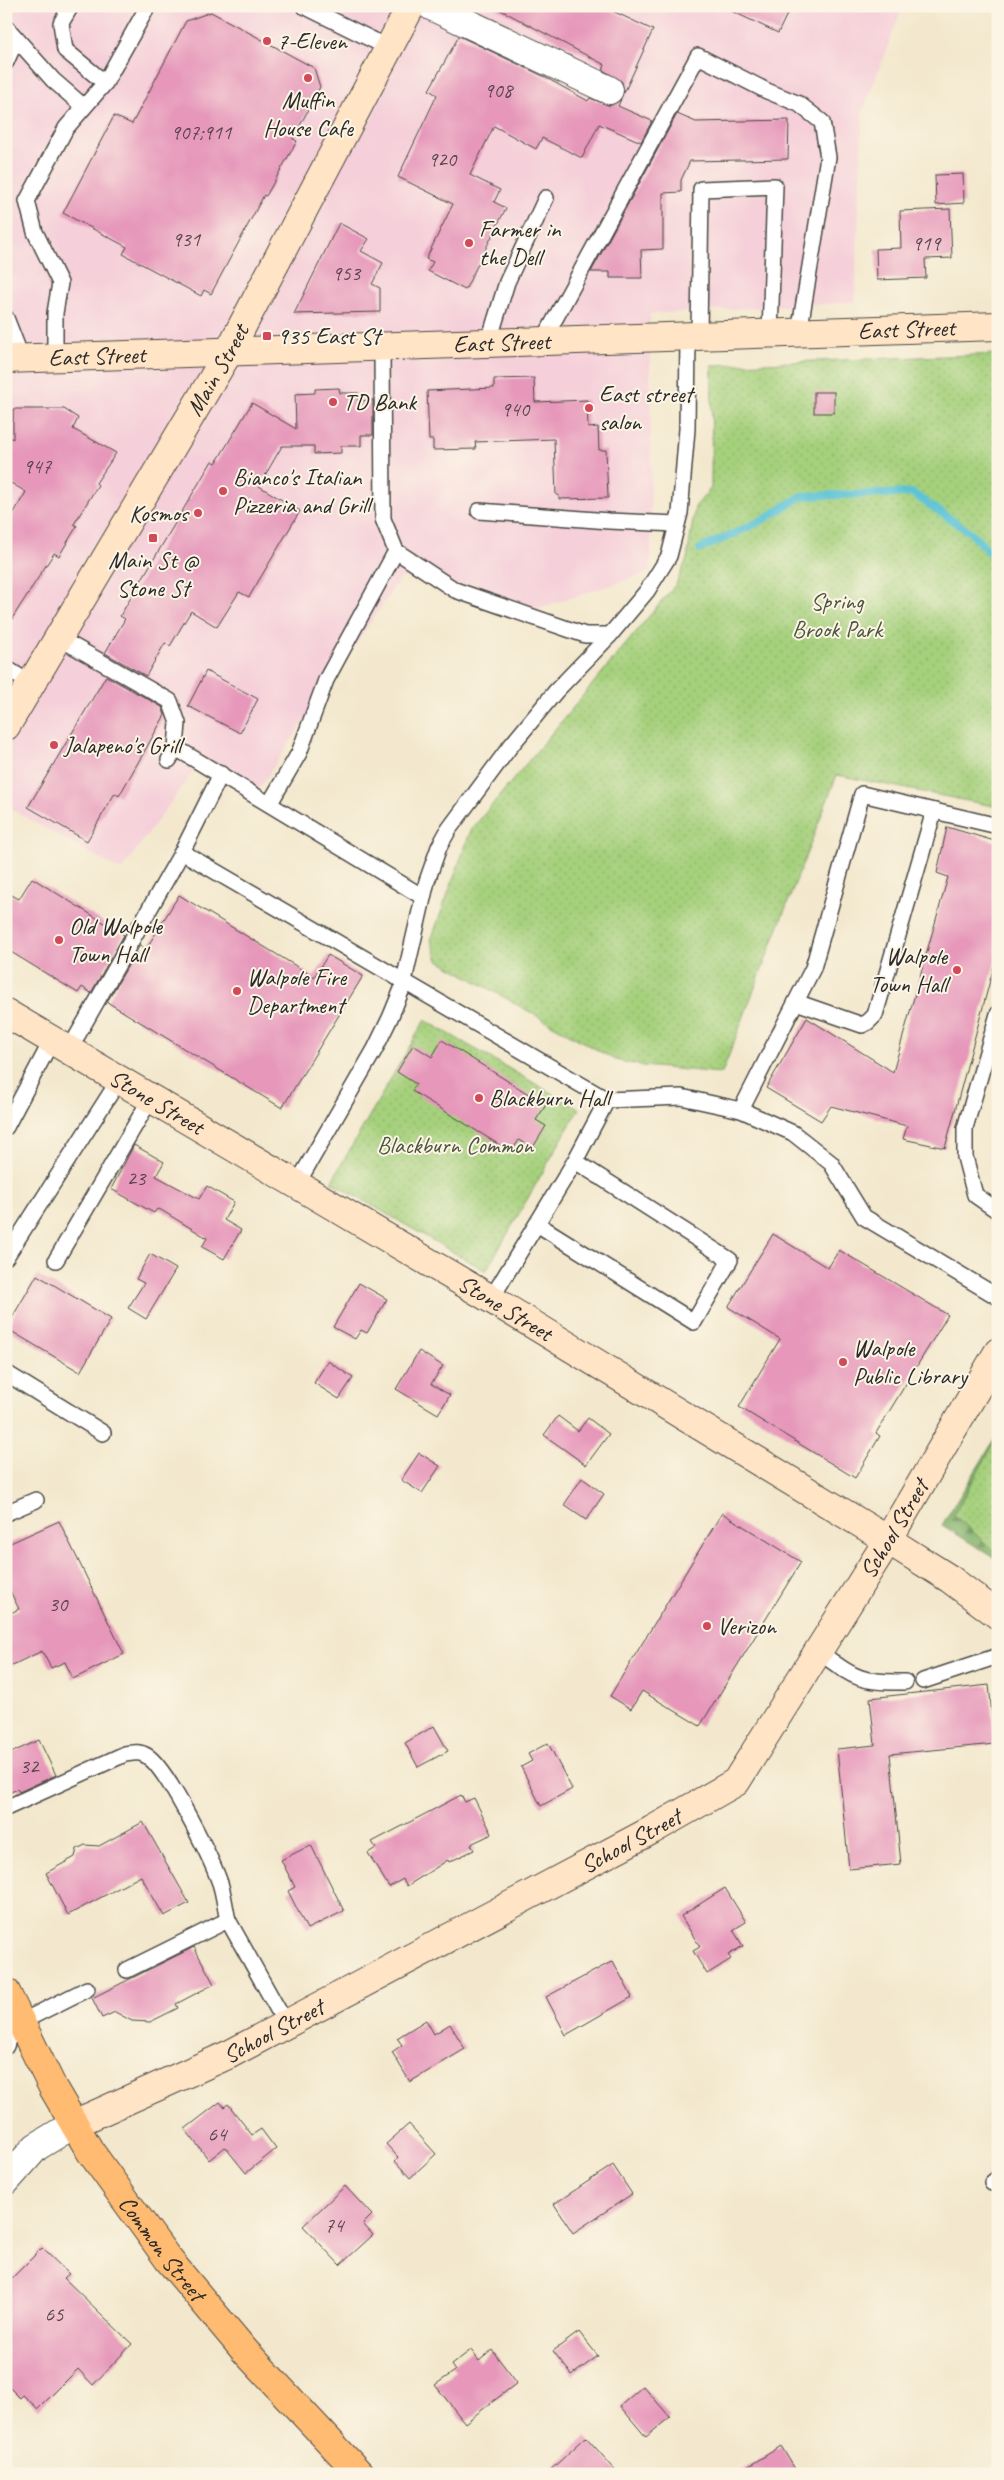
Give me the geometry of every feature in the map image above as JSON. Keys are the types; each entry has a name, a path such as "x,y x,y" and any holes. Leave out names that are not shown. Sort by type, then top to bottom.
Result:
{"main road":[{"name":"Common Street","path":"6,1992 14,2020 74,2124 90,2150 168,2259 245,2350 360,2474"}],"street":[{"name":"Main Street","path":"6,726 228,353 411,6"},
{"path":"431,6 609,90"},
{"name":"East Street","path":"14,359 998,326"},
{"name":"Stone Street","path":"6,1013 491,1299 888,1540 950,1579 998,1615"},
{"name":"School Street","path":"74,2124 230,2054 643,1835 736,1782 888,1540 998,1352"},
{"path":"6,2180 36,2148 74,2124"}],"lane":[{"path":"71,6 61,23 65,50 105,84"},
{"path":"55,358 55,313 60,283 35,232 27,201 66,128 105,84 148,6"},
{"path":"304,6 322,10 389,48"},
{"path":"6,27 53,80 84,107"},
{"path":"6,62 16,40"},
{"path":"543,342 698,56 767,91 799,104 822,122 828,157 799,333"},
{"path":"297,1184 375,1049 393,1011 404,980 423,897 439,847 465,807 509,748 556,691 610,635 647,591 669,556 677,524 687,429 694,336 701,189 775,186 770,334"},
{"path":"488,344 507,282 546,198"},
{"path":"6,318 14,359"},
{"path":"382,348 384,519 396,551 455,590 585,635 610,635"},
{"path":"479,510 609,521 677,524"},
{"path":"270,803 298,753 326,680 396,551"},
{"path":"59,638 170,701 178,723 173,754 221,774 423,897"},
{"path":"6,668 31,684"},
{"path":"6,1127 61,1045 182,852 221,774"},
{"path":"741,1110 813,968 862,794 998,826"},
{"path":"796,1002 862,1025 868,1022 874,1015 934,811"},
{"path":"182,852 607,1100 681,1097 741,1110 793,1133 831,1163 864,1217 998,1297"},
{"path":"998,1014 965,1128 965,1157 975,1195 998,1211"},
{"path":"6,1258 120,1080"},
{"path":"56,1260 151,1098"},
{"path":"491,1299 575,1161 607,1100"},
{"path":"537,1224 694,1322 730,1260 575,1161"},
{"path":"6,1373 103,1433"},
{"path":"6,1513 36,1500"},
{"path":"819,1652 854,1677 874,1682 905,1682"},
{"path":"923,1681 998,1656"},
{"path":"6,1808 125,1754 139,1752 148,1756 156,1763 168,1780 195,1832 220,1882 228,1920 286,2024"},
{"path":"127,1970 228,1920"},
{"path":"6,2046 14,2020 87,1989"}],"shaded area":[{"path":"6,6 903,6 863,111 855,302 650,314 651,572 536,609 401,577 256,793 198,765 121,871 6,806"}],"green space":[{"name":"Spring Brook Park","path":"998,354 998,807 837,775 722,1073 643,1066 615,1060 438,960 431,940 471,830 676,584 687,559 695,507 711,488 712,365"},
{"name":"Blackburn Common","path":"425,1020 579,1109 486,1271 331,1182"},
{"path":"998,1434 998,1560 942,1525"},
{"path":"998,1436 998,1554 954,1515"}],"building":[{"path":"493,6 602,6 653,30 624,93 622,82 603,70 605,65"},
{"path":"721,6 791,6 778,33"},
{"path":"211,12 314,68 320,87 293,139 297,141 266,196 264,195 211,294 204,290 201,296 123,254 127,247 63,213 114,116 132,124 186,21"},
{"path":"459,36 541,75 588,101 590,98 610,106 621,99 618,106 652,121 641,142 599,124 582,158 542,138 536,149 494,126 470,175 500,190 494,202 506,208 465,290 428,271 433,262 426,259 453,204 398,177 437,95 429,90"},
{"path":"677,114 696,122 789,120 788,159 690,161 681,180 681,192 663,193 663,249 641,250 642,278 610,278 610,272 591,272"},
{"path":"963,174 964,203 936,205 935,175"},
{"path":"950,209 952,258 925,259 926,278 877,280 876,249 901,248 900,211"},
{"path":"339,223 369,239 361,251 383,263 372,284 380,288 380,312 294,314"},
{"path":"534,378 535,402 587,400 588,428 598,427 599,450 606,450 608,498 559,499 559,495 556,495 554,439 475,442 476,449 433,450 433,440 429,440 427,391 494,388 494,379"},
{"path":"339,388 340,393 358,393 358,401 373,400 373,435 361,435 361,446 341,446 341,453 314,454 314,446 282,446 259,486 300,511 249,597 239,592 217,627 191,611 170,646 165,643 146,676 105,653 125,619 120,616 212,461 216,463 252,403 296,429 295,394 315,393 315,389"},
{"path":"814,392 834,392 834,413 814,413"},
{"path":"13,409 64,409 78,418 73,429 116,453 96,483 98,485 74,524 77,526 59,556 54,553 6,628 6,526 26,492 6,480 6,435 13,439"},
{"path":"206,671 258,699 240,733 188,706"},
{"path":"106,676 162,707 165,715 119,796 115,793 87,841 28,807"},
{"name":"Walpole Town Hall","path":"947,827 998,842 998,951 945,1148 903,1139 907,1126 831,1106 821,1121 766,1088 807,1018 893,1072 948,877 937,873"},
{"name":"Old Walpole Town Hall","path":"32,878 124,935 91,993 82,987 78,993 6,949 6,892 19,899"},
{"name":"Walpole Fire Department","path":"179,895 314,977 328,955 363,976 282,1108 107,1002 140,945 146,949"},
{"name":"Blackburn Hall","path":"442,1040 546,1105 536,1120 546,1126 532,1149 519,1140 511,1152 412,1091 416,1084 397,1072 413,1045 432,1057"},
{"path":"134,1145 164,1162 156,1176 199,1199 207,1186 234,1202 224,1220 241,1230 224,1259 202,1247 207,1238 161,1210 157,1209 154,1213 111,1189"},
{"name":"Walpole Public Library","path":"773,1234 828,1268 839,1250 948,1315 876,1433 880,1436 855,1478 739,1407 780,1339 728,1307"},
{"path":"150,1254 176,1269 146,1319 128,1308 144,1283 136,1279"},
{"path":"37,1275 111,1319 80,1372 6,1328"},
{"path":"359,1283 387,1299 367,1333 361,1330 355,1339 333,1327"},
{"path":"419,1351 443,1366 431,1384 450,1395 438,1414 396,1389"},
{"path":"328,1361 353,1378 339,1399 314,1383"},
{"path":"558,1416 578,1431 588,1418 609,1434 586,1465 544,1435"},
{"path":"419,1453 440,1466 422,1493 401,1480"},
{"path":"582,1478 604,1494 586,1520 564,1505"},
{"name":"Verizon","path":"722,1513 801,1562 700,1726 642,1691 631,1709 610,1696"},
{"path":"59,1521 124,1654 73,1679 65,1662 51,1668 42,1651 6,1668 6,1615 19,1609 6,1583 6,1545"},
{"path":"989,1685 995,1744 890,1754 901,1864 849,1869 837,1749 875,1745 870,1698"},
{"path":"434,1726 448,1751 418,1767 405,1743"},
{"path":"39,1740 56,1775 19,1792 18,1789 6,1794 6,1755"},
{"path":"548,1743 572,1789 541,1806 521,1767 532,1761 528,1754"},
{"path":"461,1795 465,1802 474,1798 492,1834 471,1844 474,1850 449,1862 448,1860 407,1886 403,1879 389,1887 368,1853 376,1848 372,1842"},
{"path":"143,1822 189,1903 164,1916 141,1876 68,1915 46,1873 75,1857 77,1849 85,1845 99,1846"},
{"path":"311,1845 344,1911 307,1929 288,1891 295,1887 281,1860"},
{"path":"725,1888 746,1922 733,1930 743,1946 728,1955 731,1959 707,1974 693,1951 700,1947 681,1916"},
{"path":"194,1947 214,1984 176,2004 178,2008 150,2022 132,2021 115,2012 102,2018 92,1998"},
{"path":"613,1961 632,1997 566,2035 546,1997"},
{"path":"426,2020 434,2034 450,2024 465,2049 410,2082 392,2052 402,2045 397,2038"},
{"path":"220,2102 224,2107 228,2104 252,2135 261,2129 276,2149 246,2173 225,2147 209,2160 185,2129"},
{"path":"409,2124 436,2154 410,2178 395,2161 398,2157 386,2144"},
{"path":"613,2165 632,2194 573,2233 554,2204"},
{"path":"345,2186 372,2215 363,2224 373,2235 340,2265 303,2226"},
{"path":"42,2248 69,2274 64,2278 132,2344 93,2385 78,2369 38,2409 23,2395 20,2398 6,2384 6,2284"},
{"path":"579,2332 598,2356 572,2375 553,2351"},
{"path":"471,2350 479,2361 492,2350 517,2383 465,2423 435,2385 455,2371 451,2365"},
{"path":"643,2386 670,2417 646,2437 620,2406"},
{"path":"586,2437 619,2474 546,2474"},
{"path":"781,2446 798,2474 736,2474"}],"waterway":[{"path":"700,549 761,521 802,496 912,493 971,533 998,561"}],"place":[{"name":"7-Eleven","path":"267,41"},
{"name":"Muffin House Cafe","path":"308,78"},
{"name":"Farmer in the Dell","path":"469,243"},
{"name":"935 East St","path":"267,336"},
{"name":"TD Bank","path":"333,402"},
{"name":"East street salon","path":"589,408"},
{"name":"Bianco's Italian Pizzeria and Grill","path":"223,491"},
{"name":"Kosmos","path":"198,513"},
{"name":"Main St @ Stone St","path":"153,538"},
{"name":"Jalapeno's Grill","path":"54,745"},
{"name":"Old Walpole Town Hall","path":"59,940"},
{"name":"Walpole Town Hall","path":"957,970"},
{"name":"Walpole Fire Department","path":"237,991"},
{"name":"Blackburn Hall","path":"479,1098"},
{"name":"Walpole Public Library","path":"843,1362"},
{"name":"Verizon","path":"707,1626"}]}
